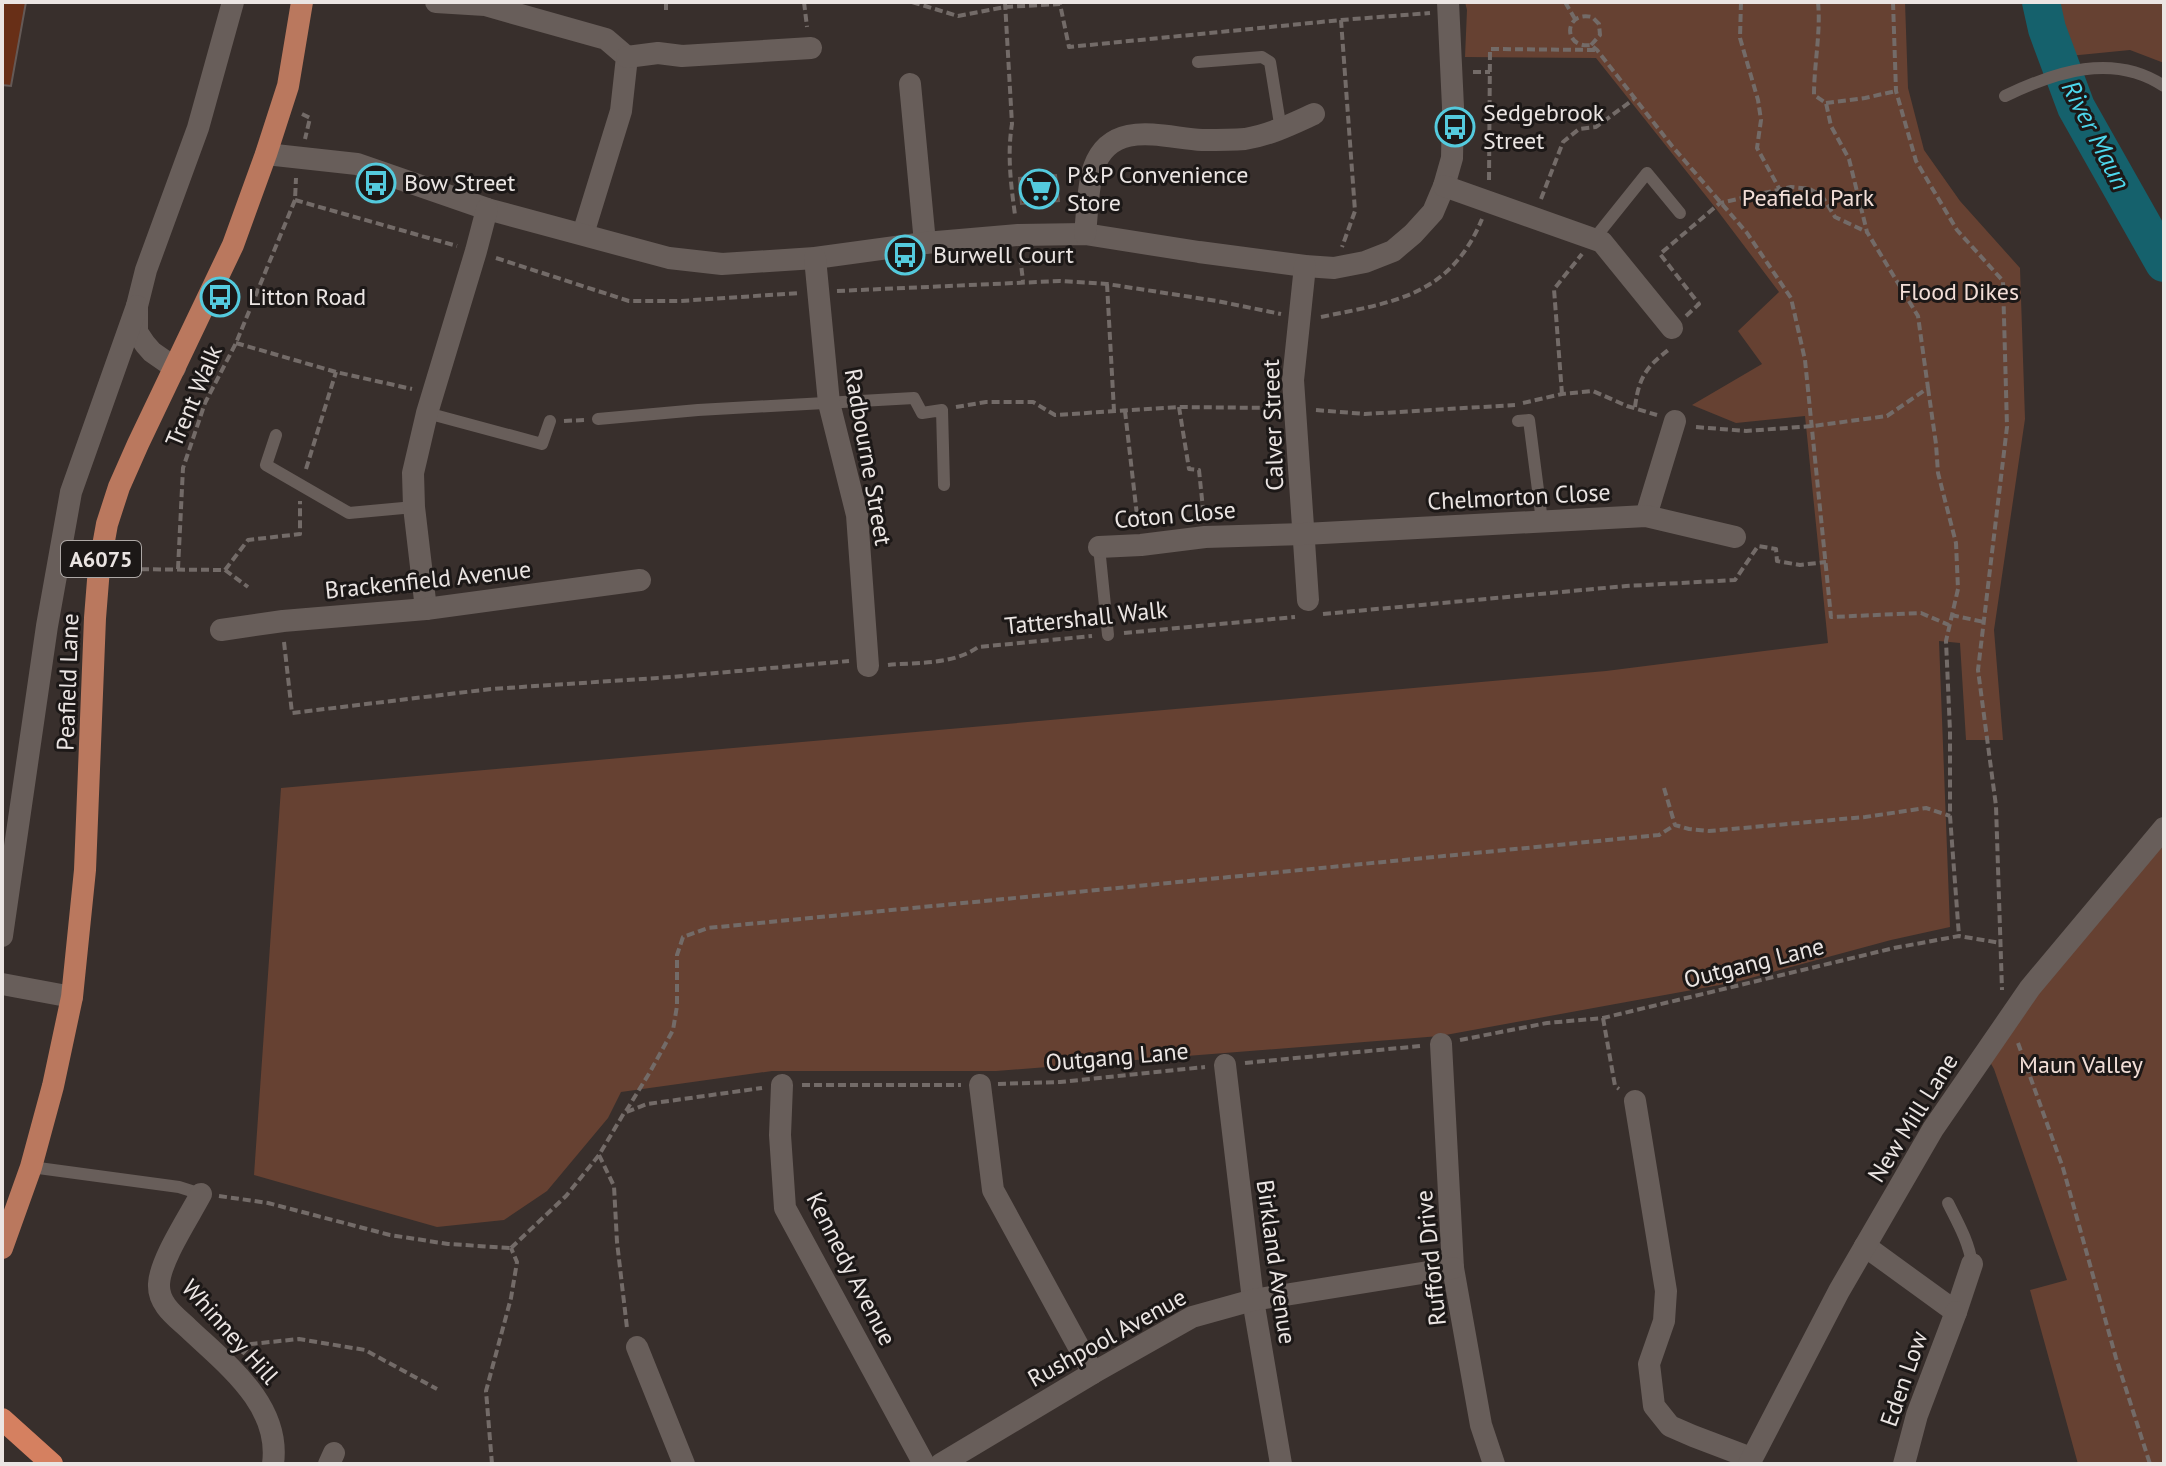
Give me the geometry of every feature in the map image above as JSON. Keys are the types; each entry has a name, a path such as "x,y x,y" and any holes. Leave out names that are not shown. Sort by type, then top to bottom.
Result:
{"highway":[{"path":"2,1419 52,1464"}],"main road":[{"name":"Peafield Lane","path":"2,1248 31,1167 72,997 85,870 95,618 107,524 119,487 233,245 288,86 302,2"}],"street":[{"path":"2,936 47,626 71,492 198,128 233,2"},
{"path":"436,2 485,5 606,39 627,57 658,53 682,56 809,39"},
{"path":"266,154 357,164 487,209 669,258 722,264 815,258 925,243 1018,235 1085,234 1334,268 1365,262 1393,251 1433,212 1452,158 1449,7"},
{"path":"583,234 621,111 627,57"},
{"path":"910,84 925,243"},
{"path":"1085,234 1093,168 1103,152 1119,138 1143,133 1201,140 1245,139 1281,130 1314,114"},
{"path":"1444,186 1602,242 1679,332"},
{"path":"426,609 413,473 430,403 487,209"},
{"name":"Radbourne Street","path":"815,258 829,403 857,515 868,663"},
{"name":"Calver Street","path":"1305,266 1293,380 1304,534 1305,611"},
{"path":"137,306 137,332 152,352 175,368"},
{"path":"1646,516 1675,421"},
{"name":"Chelmorton Close","path":"1304,534 1646,516 1735,537"},
{"name":"Coton Close","path":"1099,547 1205,537 1304,534"},
{"name":"Brackenfield Avenue","path":"221,630 283,621 426,609 640,580"},
{"name":"New Mill Lane","path":"1750,1461 1833,1304 1933,1129 2030,988 2164,828"},
{"path":"2,984 72,997"},
{"name":"Rufford Drive","path":"1441,1044 1453,1268 1481,1425 1494,1464"},
{"name":"Birkland Avenue","path":"1225,1065 1253,1300 1281,1464"},
{"name":"Kennedy Avenue","path":"782,1085 780,1135 785,1208 924,1464"},
{"path":"980,1085 993,1190 1093,1373"},
{"path":"1635,1101 1666,1291 1664,1321 1649,1364 1654,1406 1670,1426 1750,1461"},
{"name":"Whinney Hill","path":"201,1194 163,1264 159,1281 160,1297 172,1313 230,1368 263,1408 273,1431 273,1464"},
{"name":"Eden Low","path":"1865,1246 1956,1312"},
{"name":"Eden Low","path":"1904,1464 1917,1415 1972,1264"},
{"name":"Rushpool Avenue","path":"941,1464 1192,1317 1253,1300 1453,1268"},
{"path":"637,1347 684,1464"}],"lane":[{"path":"1198,62 1262,57 1270,62 1281,130"},
{"path":"2005,96 2053,76 2090,67 2121,68 2164,86"},
{"path":"1594,239 1647,173 1680,213"},
{"path":"598,419 914,398 922,413 942,410 944,485"},
{"path":"430,403 542,444 550,421"},
{"path":"1518,421 1529,420 1542,521"},
{"path":"276,435 266,465 349,513 414,507"},
{"path":"1099,547 1108,635"},
{"path":"31,1167 179,1187 201,1194"},
{"path":"1948,1203 1967,1242 1972,1264"}],"path":[{"path":"666,2 666,10"},
{"path":"804,2 809,39"},
{"path":"912,2 958,16 1005,4 1060,4 1069,47 1449,7"},
{"path":"1565,2 1575,19"},
{"path":"1741,2 1740,38 1761,120 1757,148 1780,190"},
{"path":"1818,2 1820,17 1814,95 1826,103 1896,91"},
{"path":"1893,2 1896,91 1916,161 1957,230 2003,281 2007,427 1978,670 1996,806 2002,996"},
{"path":"1005,4 1012,124 1010,177 1018,235"},
{"path":"1588,16 1599,24 1600,35 1591,45 1583,46 1573,40 1570,27 1575,19 1588,16"},
{"path":"1334,268 1355,211 1341,20"},
{"path":"1591,45 1747,233 1791,298 1805,360 1831,617 1921,613 1949,625"},
{"path":"476,251 629,301 680,301 1023,281 1107,284 1300,318 1315,318 1412,295 1450,270 1474,238 1489,201 1490,49 1597,50"},
{"path":"1533,217 1563,142 1579,129 1596,127 1634,99"},
{"path":"1826,103 1831,126 1849,159 1867,232 1918,316 1938,473 1956,543 1958,589 1946,641 1950,816 1959,936"},
{"path":"1635,407 1638,384 1653,361 1679,332 1683,319 1699,304 1660,254 1720,203 1791,187 1810,189 1822,196 1835,217 1867,232"},
{"name":"Trent Walk","path":"178,569 183,468 205,403 236,343 295,200 476,251"},
{"path":"1562,394 1554,289 1594,239"},
{"path":"1107,284 1114,411"},
{"path":"236,343 430,403"},
{"path":"225,570 248,540 300,534 301,484 336,372"},
{"path":"942,410 986,402 1033,402 1055,415 1179,407 1365,414 1515,405 1562,394 1593,391 1627,406 1694,426 1746,431 1887,416 1928,388"},
{"path":"1179,407 1189,469 1199,470 1205,537"},
{"path":"1125,411 1141,545"},
{"path":"550,421 598,419"},
{"name":"Tattershall Walk","path":"283,621 292,713 491,689 942,660 967,654 978,647 1305,611 1735,580 1758,546 1776,549 1777,561 1800,565 1826,562"},
{"path":"99,568 225,570 248,587"},
{"path":"1951,615 1984,622"},
{"path":"1664,788 1675,825"},
{"path":"201,1194 268,1203 390,1235 448,1244 511,1248 566,1196 599,1155 673,1030 677,1006 677,955 683,937 708,928 1659,835 1675,825 1709,831 1865,817 1926,808 1950,816"},
{"name":"Outgang Lane","path":"624,1113 647,1104 782,1085 1060,1082 1441,1044 1547,1023 1603,1018 1894,948 1959,936 2001,943"},
{"path":"1603,1018 1615,1086 1635,1101"},
{"path":"2017,1041 2063,1168 2116,1358 2150,1464"},
{"path":"599,1155 614,1186 627,1328 637,1347"},
{"path":"492,1464 486,1391 511,1298 517,1262 511,1248"},
{"path":"230,1368 251,1344 299,1339 365,1350 437,1389"}],"green space":[{"path":"1465,2 1905,2 1908,88 1924,150 1960,201 2020,268 2025,419 1994,630 2003,740 1966,740 1960,643 1939,641 1950,927 1736,982 1440,1036 996,1071 772,1071 621,1092 608,1118 547,1191 504,1220 437,1227 254,1175 281,788 1606,671 1828,643 1805,416 1736,423 1692,405 1762,364 1738,331 1779,292 1596,58 1465,57"},
{"path":"2057,2 2164,2 2164,63 2130,50 2069,56"},
{"name":"Maun Valley","path":"2164,836 2164,1464 2078,1464 2030,1290 2067,1280 1994,1069 1986,1055"}],"building":[{"path":"2,2 26,2 11,86 2,85"},
{"name":"P&P Convenience Store","path":"1056,175 1059,201 1021,204 1019,178"}],"waterway":[{"name":"River Maun","path":"2041,2 2047,29 2076,107 2164,263"}],"place":[{"name":"Sedgebrook Street","path":"1455,127"},
{"name":"Bow Street","path":"376,183"},
{"name":"P&P Convenience Store","path":"1039,189"},
{"name":"Burwell Court","path":"905,255"},
{"name":"Litton Road","path":"220,297"}],"park label":[{"name":"Peafield Park","path":"1808,198"},
{"name":"Flood Dikes","path":"1959,292"}]}
